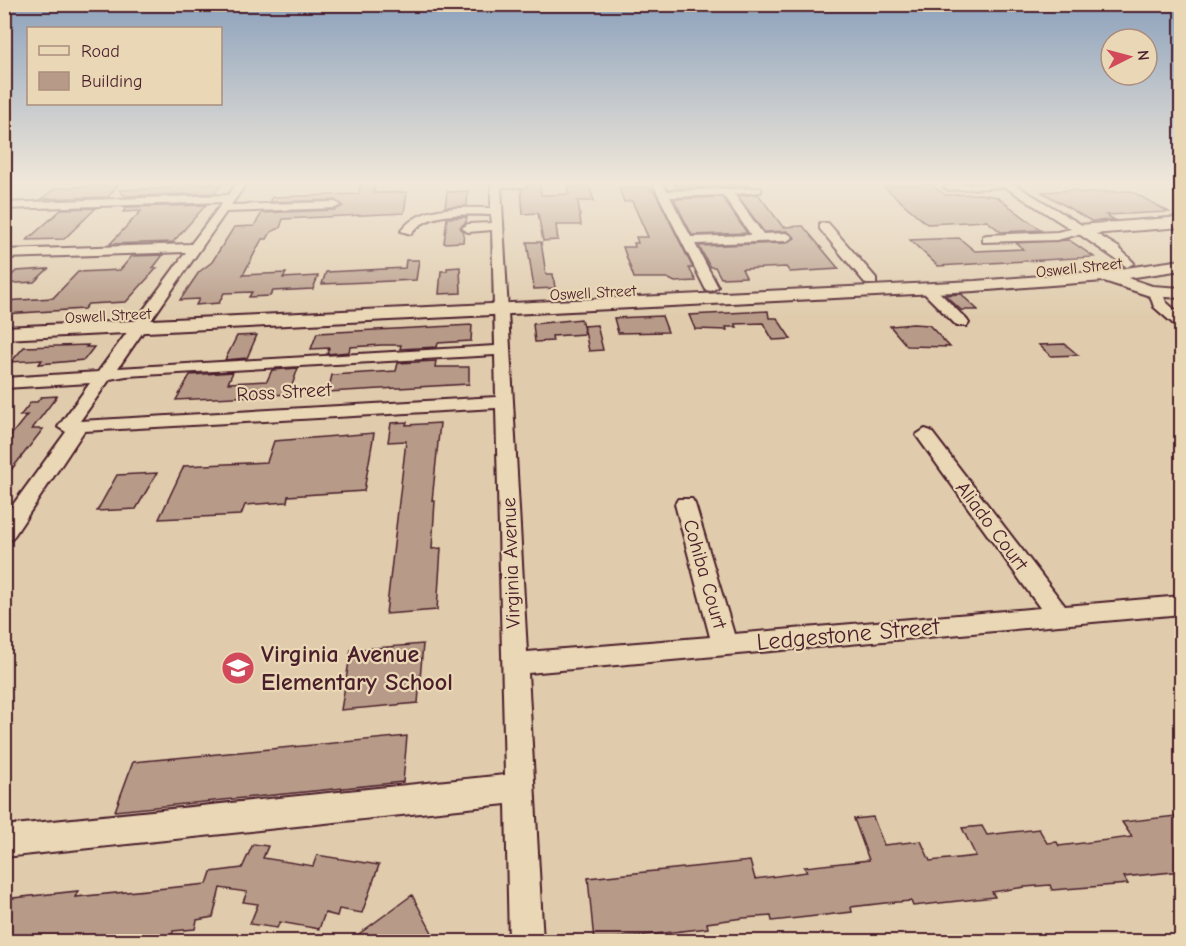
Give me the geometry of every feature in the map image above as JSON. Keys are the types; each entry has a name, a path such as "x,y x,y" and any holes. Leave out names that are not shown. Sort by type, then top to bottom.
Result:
{"main road":[{"path":"1079,230 1103,228"},
{"name":"Oswell Street","path":"499,304 711,287 1031,274 1182,255"},
{"name":"Oswell Street","path":"4,321 142,320 499,304 772,296 1105,276 1182,265"},
{"name":"Oswell Street","path":"1105,276 1156,292 1182,293"},
{"path":"772,296 866,286 871,281"},
{"name":"Oswell Street","path":"4,333 142,320"}],"street":[{"path":"4,534 103,376 209,228"},
{"name":"Virginia Avenue","path":"498,228 499,304 526,942"},
{"path":"680,228 711,287"},
{"path":"752,228 759,238"},
{"path":"826,228 871,281"},
{"path":"1076,228 1113,250 1127,263"},
{"path":"987,239 1057,236 1079,230"},
{"path":"687,241 787,237"},
{"path":"4,254 195,248"},
{"path":"927,288 962,323"},
{"path":"1156,292 1160,304 1178,318"},
{"path":"5,383 103,376 126,371 502,350"},
{"name":"Ross Street","path":"73,427 504,402"},
{"name":"Aliado Court","path":"925,435 1059,616"},
{"name":"Cohiba Court","path":"685,504 725,645"},
{"name":"Ledgestone Street","path":"515,663 1182,605"},
{"path":"4,842 520,788"}],"building":[{"path":"40,228 75,228 64,239 27,240"},
{"path":"125,228 185,228 173,242 110,244"},
{"path":"233,228 280,228 271,232 267,239 262,239 243,275 286,273 283,278 318,276 313,289 273,291 270,296 249,297 252,292 224,293 219,303 196,305 199,299 180,300 199,272 212,262"},
{"path":"446,228 461,228 464,232 463,242 444,243"},
{"path":"541,228 556,228 558,240 543,241"},
{"path":"644,228 673,228 693,268 689,268 696,281 675,282 667,278 634,278 623,247 635,247 634,243 638,243 636,237 648,237"},
{"path":"689,228 744,228 747,233 692,235"},
{"path":"761,228 805,228 839,269 790,272 786,267 742,269 746,277 721,278 715,267 710,267 699,246 787,243 795,238 787,231 764,232"},
{"path":"996,228 1041,230 1001,232"},
{"path":"959,238 975,251 1023,249 1016,243 1069,240 1094,257 938,266 910,240"},
{"path":"527,242 541,242 546,274 553,274 555,288 534,289"},
{"path":"163,255 153,268 157,268 126,302 88,304 84,309 4,314 4,301 53,298 78,272 120,270 132,256"},
{"path":"406,260 419,260 416,280 322,284 326,272 405,268"},
{"path":"460,267 461,293 439,294 441,271"},
{"path":"48,269 34,282 4,284 16,271"},
{"path":"962,294 978,310 961,310 945,295"},
{"path":"768,311 769,318 777,318 791,339 773,340 763,323 735,324 737,327 726,327 727,330 695,329 689,315"},
{"path":"662,316 668,332 618,333 614,318"},
{"path":"581,319 585,334 552,336 553,341 535,342 533,324"},
{"path":"472,325 471,341 438,343 437,347 400,349 401,345 382,345 350,347 349,352 327,354 329,348 311,349 317,333"},
{"path":"597,325 603,350 589,351 584,326"},
{"path":"929,325 950,347 907,346 890,326"},
{"path":"257,335 247,358 225,360 237,336"},
{"path":"1065,344 1078,355 1051,356 1039,345"},
{"path":"88,345 86,347 94,347 84,360 39,364 42,360 11,362 24,347"},
{"path":"436,361 435,367 469,367 469,384 328,392 332,375 396,371 398,363"},
{"path":"298,368 289,394 176,400 190,375 233,372 228,383 267,381 272,370"},
{"path":"57,396 32,429 43,429 4,479 4,444 27,415 20,416 31,402 37,402 41,397"},
{"path":"407,422 406,425 440,423 432,501 435,501 432,549 441,548 437,610 386,614 406,441 388,442 391,423"},
{"path":"374,433 364,491 288,496 287,502 245,505 241,515 159,519 184,466 267,462 274,441"},
{"path":"157,473 136,509 97,511 117,475"},
{"path":"423,644 418,703 341,710 351,650"},
{"path":"407,736 403,782 115,811 133,762"},
{"path":"1176,816 1182,824 1182,871 1124,877 1128,884 1052,890 1050,885 1025,887 992,892 995,897 913,906 911,901 885,903 851,907 852,912 772,921 771,916 743,918 707,923 708,928 594,941 588,878 750,861 755,879 807,872 804,867 869,860 854,819 873,817 884,845 921,841 930,861 976,856 962,828 982,826 987,835 1039,829 1047,843 1057,842 1059,846 1132,837 1122,822"},
{"path":"253,844 268,846 263,858 313,866 317,855 379,865 362,913 339,909 337,916 325,913 319,929 280,922 277,928 250,924 258,904 243,902 247,892 220,888 213,917 197,920 195,929 173,931 171,942 4,942 4,899 78,891 75,897 207,884 211,872 242,868"},
{"path":"412,895 437,942 348,942 393,909"}],"place":[{"name":"Virginia Avenue Elementary School","path":"238,668"}]}
